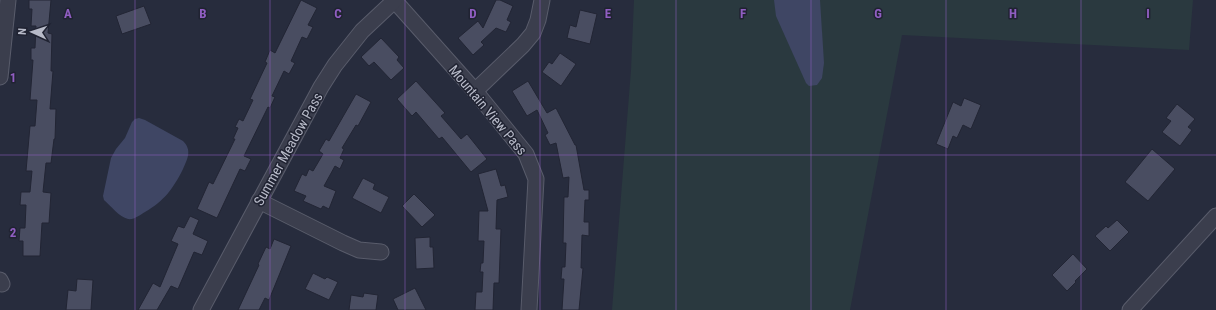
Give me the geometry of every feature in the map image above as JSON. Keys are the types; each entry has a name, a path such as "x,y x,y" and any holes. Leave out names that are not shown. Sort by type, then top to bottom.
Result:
{"street":[{"path":"0,77 8,0"},
{"name":"Mountain View Pass","path":"394,0 475,91 526,154 536,179 529,310"},
{"name":"Summer Meadow Pass","path":"201,310 321,87 335,65 362,31 394,0"},
{"path":"475,91 523,45 533,32 538,20 542,0"},
{"path":"259,201 359,250 381,252"},
{"path":"1130,310 1216,216"}],"shaded area":[{"path":"634,0 1193,0 1189,50 902,35 850,310 612,310 631,70"}],"water":[{"path":"774,0 820,0 824,63 822,78 817,85 809,86 806,83 776,16"},
{"path":"139,118 183,141 188,148 188,154 179,176 163,199 137,217 128,219 115,211 104,200 103,196 111,158 125,138 132,122"}],"building":[{"path":"29,0 51,0 48,33 52,34 51,71 53,71 50,109 56,109 55,139 51,163 46,163 43,192 51,193 49,223 42,223 40,256 23,256 23,241 19,241 20,228 25,228 26,205 20,205 21,192 30,192 32,171 26,171 30,126 35,126 37,100 30,100 33,60 31,60 31,48 35,48 36,26 31,26 32,9 29,9"},
{"path":"301,0 317,8 308,25 313,27 307,39 302,37 291,61 295,63 289,74 284,71 272,96 275,97 270,108 268,107 244,156 251,159 245,171 240,169 217,218 197,209 209,182 213,184 235,139 233,139 238,128 235,127 239,119 243,121 253,100 250,99 267,63 265,62 270,50 275,53"},
{"path":"496,0 500,0 513,6 507,20 511,22 506,32 496,28 481,42 484,45 473,55 458,38 478,21 483,28"},
{"path":"144,6 151,24 122,34 116,16"},
{"path":"580,10 597,14 590,44 567,38 570,25 576,27"},
{"path":"381,38 399,57 397,60 404,68 391,80 374,62 369,66 361,57"},
{"path":"560,53 576,64 561,86 542,72 549,62 552,64"},
{"path":"416,81 445,113 441,116 461,139 467,134 487,159 471,172 442,137 439,139 416,112 412,116 397,99"},
{"path":"528,81 547,113 556,108 576,145 584,190 589,190 589,200 585,200 584,222 589,222 589,236 582,235 581,268 583,268 579,310 562,310 564,279 561,279 562,267 565,267 566,243 563,243 564,197 568,197 569,177 563,178 556,143 550,145 545,135 548,133 537,110 527,116 512,91"},
{"path":"356,94 371,102 358,126 356,125 342,148 344,149 340,158 344,160 340,169 335,166 324,186 336,191 329,209 323,206 321,209 303,201 306,196 294,191 302,174 306,176 309,169 313,171 323,154 319,151 326,139 329,141"},
{"path":"964,98 981,105 971,129 963,125 957,138 953,136 948,149 936,144 953,102 961,106"},
{"path":"1177,104 1195,119 1188,127 1192,130 1180,146 1162,132 1171,121 1166,118"},
{"path":"1152,149 1175,169 1148,201 1125,182"},
{"path":"496,169 501,186 505,185 508,197 497,200 496,229 501,229 499,283 494,283 493,310 475,310 476,292 482,292 483,272 480,272 481,263 483,263 484,241 478,241 479,211 488,211 478,174"},
{"path":"363,178 375,184 373,189 389,197 381,213 352,198"},
{"path":"414,194 435,215 422,227 402,206"},
{"path":"190,216 199,220 193,234 208,241 202,255 194,252 178,289 171,286 157,310 138,310 153,283 160,287 178,244 171,241 178,226 184,228"},
{"path":"1117,220 1129,232 1110,251 1095,236 1106,226 1108,228"},
{"path":"430,237 430,247 433,247 434,268 416,269 415,238"},
{"path":"274,239 291,246 269,300 265,298 259,310 238,310 266,247 270,249"},
{"path":"1073,254 1087,269 1067,291 1052,275"},
{"path":"313,273 325,279 327,277 338,282 329,300 305,289"},
{"path":"77,279 93,280 91,310 66,310 68,290 76,291"},
{"path":"415,288 426,310 398,310 393,299"},
{"path":"364,293 378,295 376,310 349,310 351,295 363,297"}]}
